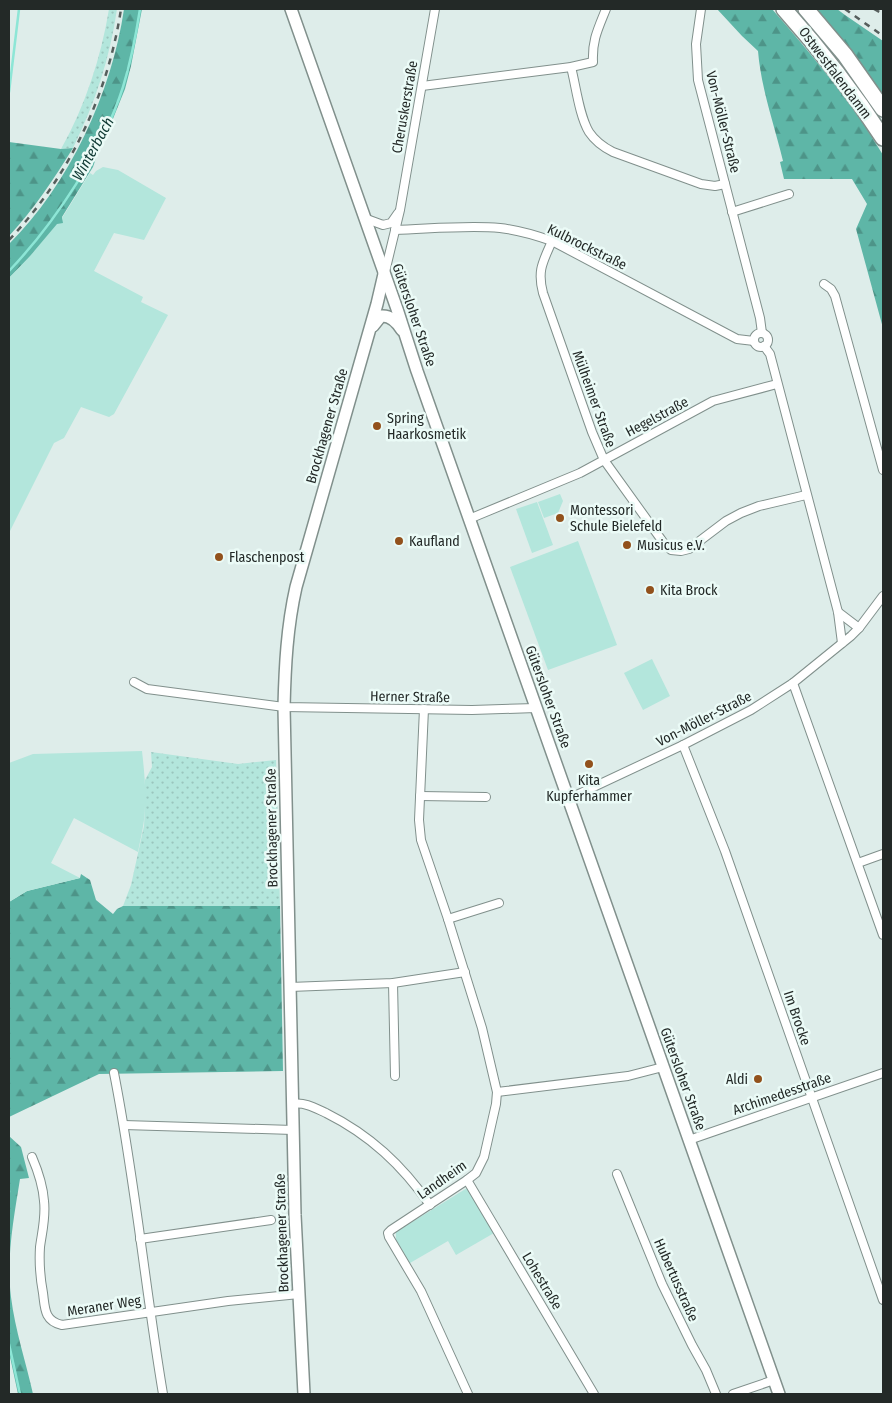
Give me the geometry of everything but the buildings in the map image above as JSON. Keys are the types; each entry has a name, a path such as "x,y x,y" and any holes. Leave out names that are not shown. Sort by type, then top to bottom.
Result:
{"highway":[{"name":"Ostwestfalendamm","path":"784,9 852,92 883,138"},
{"name":"Ostwestfalendamm","path":"806,9 845,55 883,109"}],"main road":[{"name":"Gütersloher Straße","path":"291,9 469,519 779,1394"},
{"name":"Brockhagener Straße","path":"304,1394 293,1130 284,707 285,665 291,608 384,274"},
{"path":"368,335 377,320 384,316 392,319 405,336"}],"street":[{"name":"Cheruskerstraße","path":"384,274 400,210 435,9"},
{"path":"422,86 593,62 592,47 606,9"},
{"name":"Von-Möller-Straße","path":"700,9 696,44 698,80 760,318 762,333 766,335 768,340 764,346 770,354 838,612 842,643"},
{"path":"571,66 583,118 589,132 604,148 701,184 715,186 725,184"},
{"path":"732,212 789,194"},
{"path":"364,218 381,225 388,224 391,223 400,210"},
{"name":"Kulbrockstraße","path":"395,230 482,227 500,228 536,236 552,241 737,339 754,341"},
{"name":"Mülheimer Straße","path":"552,241 541,267 542,293 592,432 604,460 663,542 672,550 681,551 688,549 726,521 741,513 759,506 806,495"},
{"path":"824,284 831,289 835,296 883,470"},
{"path":"762,333 756,335 754,341 758,346 764,346"},
{"name":"Hegelstraße","path":"469,519 580,473 713,401 777,384"},
{"name":"Von-Möller-Straße","path":"568,799 716,729 767,700 793,683 859,628 883,596"},
{"path":"838,612 859,628"},
{"name":"Herner Straße","path":"134,682 147,689 284,707 472,710 536,708"},
{"path":"793,683 883,936"},
{"name":"Landheim","path":"424,709 418,820 420,840 448,919 482,1028 496,1092 496,1104 484,1157 476,1173 388,1233 421,1291 468,1394"},
{"name":"Im Brocke","path":"683,745 725,851 883,1300"},
{"path":"420,796 486,797"},
{"path":"858,863 883,854"},
{"path":"448,919 499,903"},
{"path":"290,986 393,983 465,972"},
{"path":"393,983 395,1076"},
{"path":"496,1092 628,1076 663,1066"},
{"path":"114,1073 124,1125 163,1394"},
{"name":"Archimedesstraße","path":"689,1140 883,1073"},
{"path":"293,1104 306,1104 336,1118 374,1143 392,1158 414,1182 430,1205"},
{"path":"124,1125 293,1130"},
{"name":"Meraner Weg","path":"32,1157 38,1172 44,1202 44,1227 39,1267 46,1314 56,1324 62,1325 228,1301 299,1294"},
{"name":"Hubertusstraße","path":"617,1174 662,1284 706,1370 716,1394"},
{"name":"Lohestraße","path":"467,1180 594,1394"},
{"path":"140,1239 272,1220"},
{"path":"734,1394 774,1380"}],"green space":[{"path":"109,9 117,9 106,63 95,97 73,148 61,149 85,99 97,63"},
{"path":"124,9 142,9 125,89 93,167 62,217 64,223 9,278 9,244 51,194 69,166 98,104 118,41"},
{"path":"717,9 772,9 817,61 858,116 883,155 883,328 856,229 867,204 852,179 784,179 780,162 783,161 765,92 758,51"},
{"path":"816,9 837,9 883,41 883,96 865,70"},
{"path":"9,142 61,149 73,148 27,215 9,236"},
{"path":"103,167 118,170 166,198 144,240 114,233 94,271 143,297 141,302 168,315 114,414 109,417 81,407 64,438 54,443 9,533 9,278 57,224 63,223 62,218 90,173 93,175"},
{"path":"560,494 563,501 558,513 544,518 538,502"},
{"path":"537,502 553,545 532,553 516,509"},
{"path":"578,541 617,645 548,670 510,567"},
{"path":"652,659 670,696 643,710 624,673"},
{"path":"142,751 145,812 138,852 74,818 51,863 80,878 27,891 9,902 9,763 33,754"},
{"path":"151,752 238,764 276,760 280,906 123,906 131,885 144,826 145,780 152,767"},
{"path":"81,874 90,880 96,900 113,914 123,906 280,906 283,1071 99,1074 9,1117 9,902 27,891 80,878"},
{"path":"9,1136 21,1147 29,1178 20,1179 11,1238 9,1267"},
{"path":"467,1188 494,1233 456,1255 448,1241 410,1263 396,1240 396,1232"},
{"path":"9,1267 15,1322 33,1394 18,1394 9,1352"}],"waterway":[{"path":"9,92 19,9"},
{"name":"Winterbach","path":"9,271 60,208 76,185 103,136 126,77 140,9"},
{"path":"9,1344 20,1394"}],"railway":[{"path":"9,240 31,216 50,189 83,133 106,73 121,9"},
{"path":"845,9 883,36"},
{"path":"874,9 883,14"}],"place":[{"name":"Spring Haarkosmetik","path":"377,426"},
{"name":"Montessori Schule Bielefeld","path":"560,518"},
{"name":"Kaufland","path":"399,541"},
{"name":"Musicus e.V.","path":"627,545"},
{"name":"Flaschenpost","path":"219,557"},
{"name":"Kita Brock","path":"650,590"},
{"name":"Kita Kupferhammer","path":"589,764"},
{"name":"Aldi","path":"758,1079"}]}
